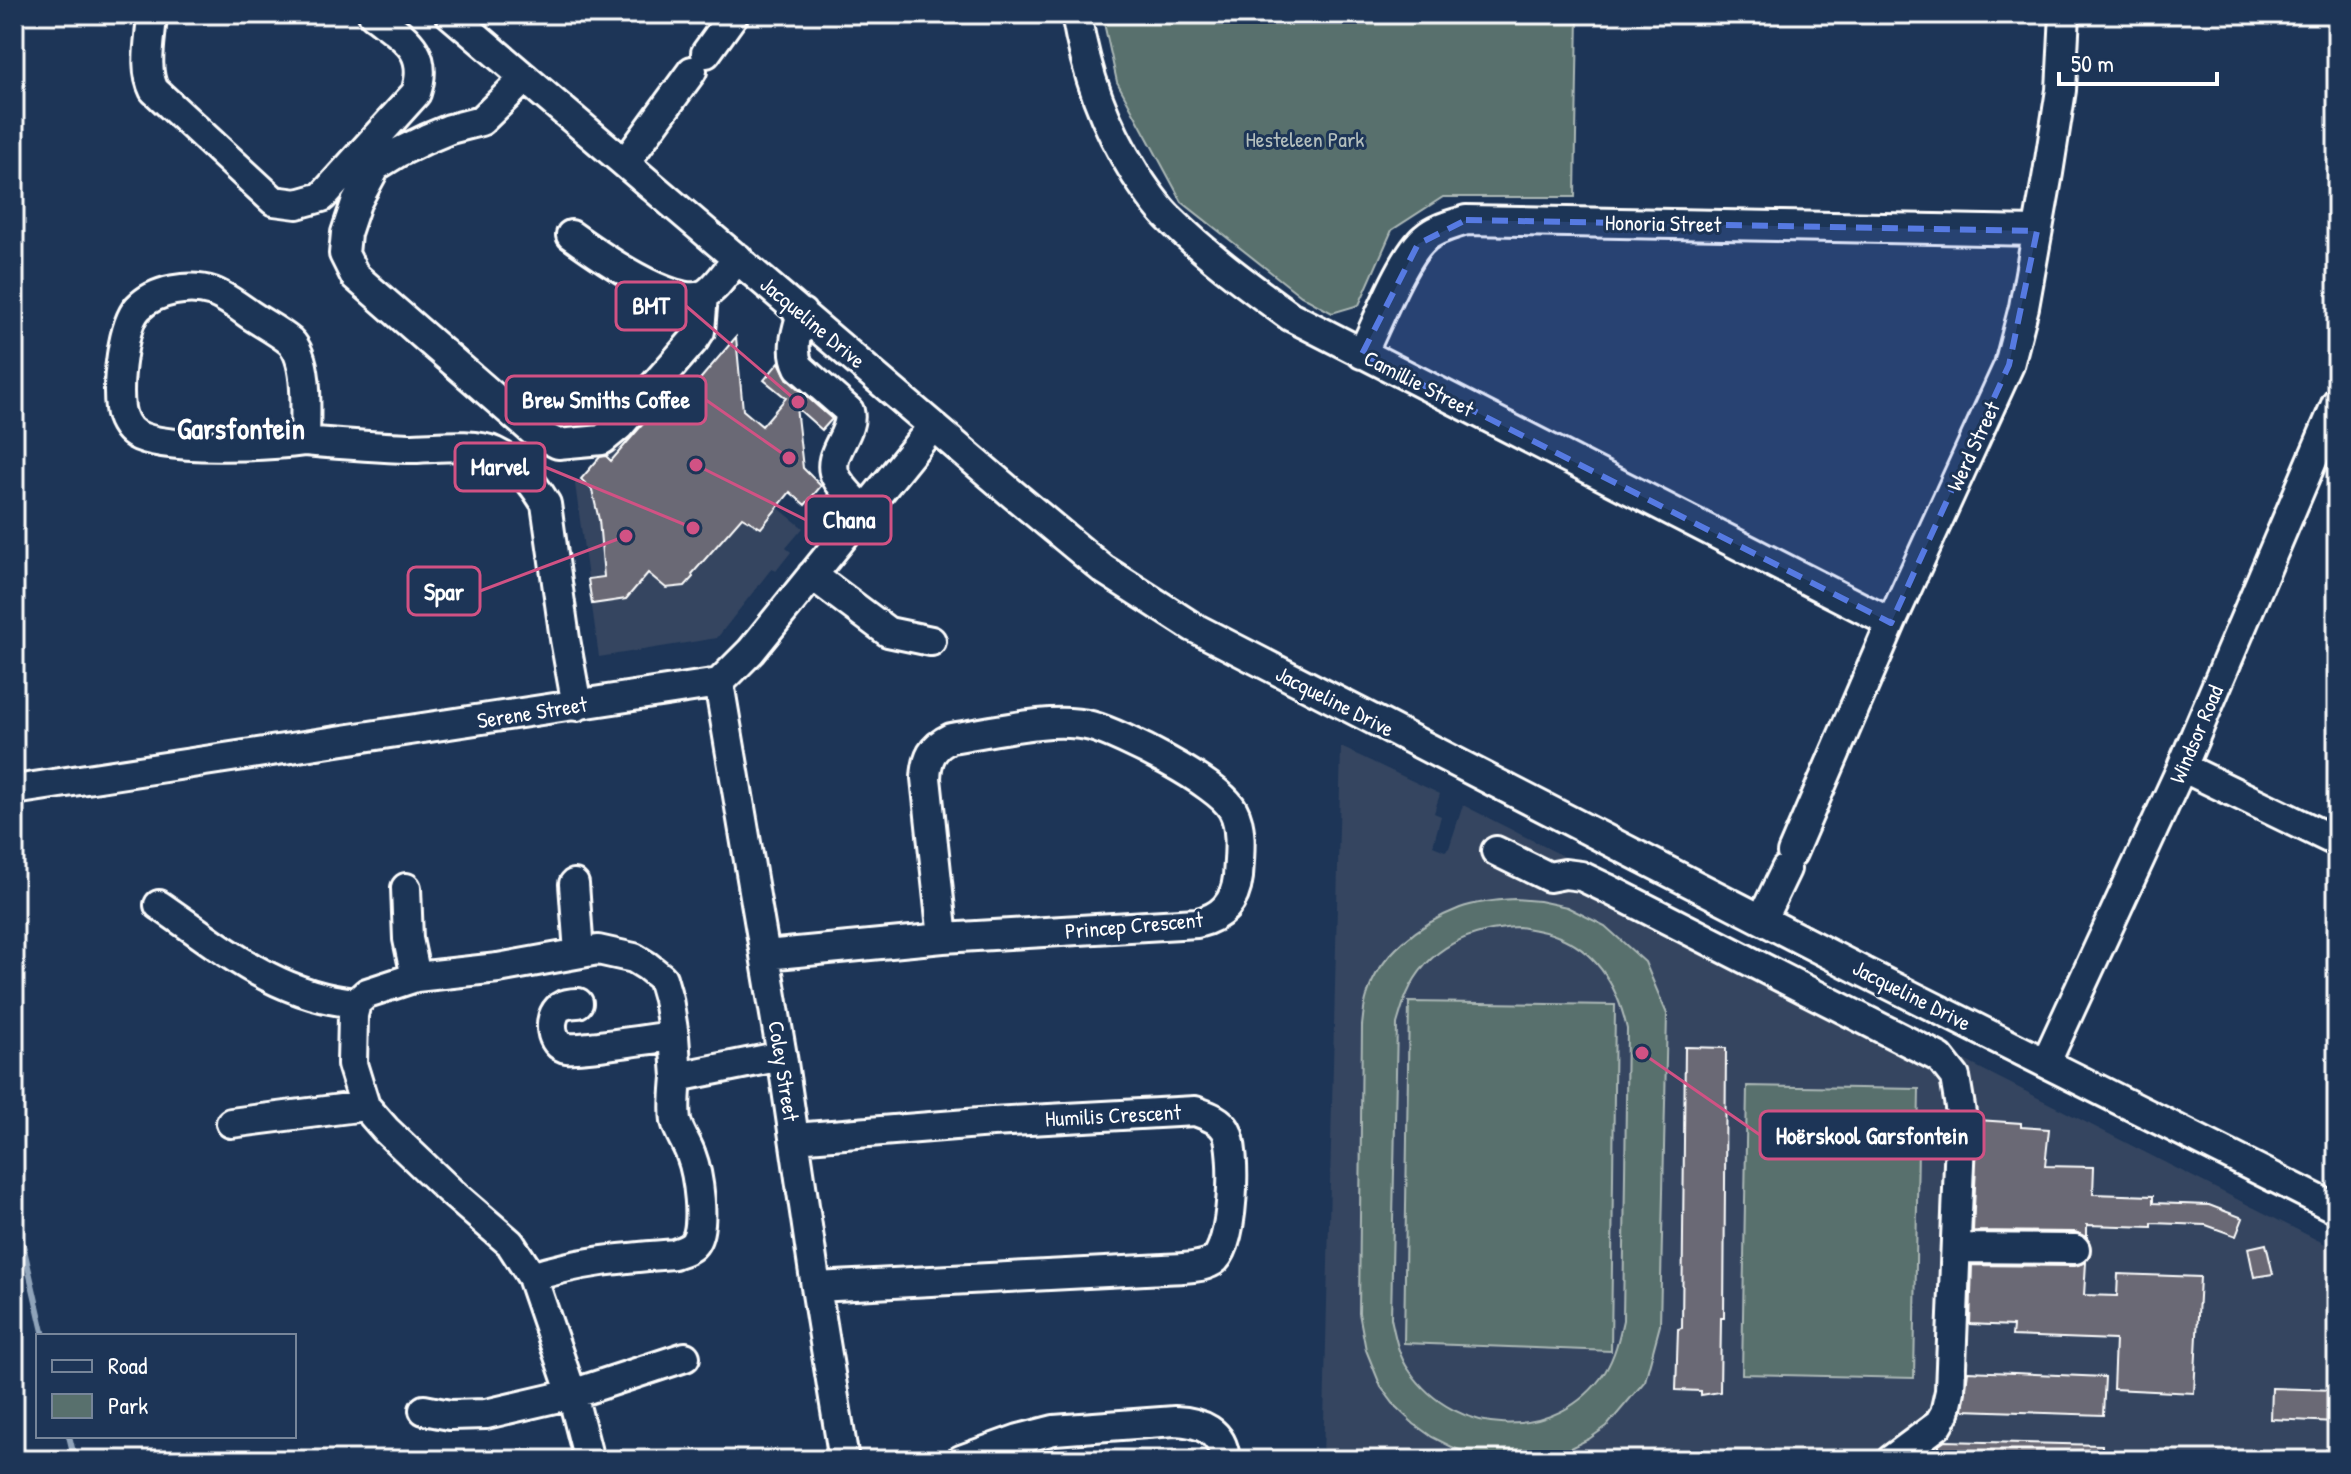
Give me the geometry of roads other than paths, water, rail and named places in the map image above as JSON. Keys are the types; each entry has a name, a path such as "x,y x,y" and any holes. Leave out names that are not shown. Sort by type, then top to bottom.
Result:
{"street":[{"path":"152,14 149,81 154,90 274,201 297,204 322,197 416,93 421,78 416,50 407,39 373,14"},
{"name":"Jacqueline Drive","path":"450,14 1103,569 1193,627 1847,963 2337,1209"},
{"path":"625,163 734,14"},
{"name":"Camillie Street","path":"1076,14 1082,49 1114,140 1167,217 1242,281 1290,316 1362,354 1891,623"},
{"name":"Werd Street","path":"1762,919 1891,623 2009,365 2017,340 2061,90 2065,14"},
{"path":"525,78 481,121 450,129 376,166 356,203 346,233 344,254 355,276 534,432 558,444 602,440 619,426 700,331 703,295"},
{"name":"Honoria Street","path":"1362,354 1418,244 1439,229 1466,220 2037,231"},
{"path":"571,235 628,273 685,298 703,295 711,290 738,258"},
{"path":"305,441 301,359 290,341 229,300 210,291 169,291 140,306 133,315 123,345 120,408 128,427 135,434 160,442 183,444 257,445 305,441 367,446 475,448 497,453 514,465 546,504 577,706"},
{"path":"802,313 796,335 795,358 799,367 849,411 851,420 834,458 834,475 864,511"},
{"path":"837,400 871,371"},
{"name":"Windsor Road","path":"2046,1062 2182,767 2337,402"},
{"path":"719,683 751,651 933,426"},
{"path":"812,575 888,632 931,641"},
{"name":"Serene Street","path":"14,790 719,683"},
{"name":"Coley Street","path":"719,683 766,955 844,1460"},
{"name":"Princep Crescent","path":"766,955 943,938 1211,920 1223,913 1236,888 1238,833 1233,809 1213,789 1190,773 1092,727 1056,723 951,738 932,751 926,778 943,938"},
{"path":"2182,767 2337,842"},
{"path":"1496,851 1549,877 1565,874 1581,876 1940,1058 1955,1077 1961,1113 1950,1391 1945,1413 1938,1425 1891,1460"},
{"path":"574,884 579,953"},
{"path":"406,888 408,939 416,977"},
{"path":"159,905 249,968 317,997 356,1003"},
{"path":"532,1277 564,1266 593,1261 674,1254 695,1244 700,1230 691,1155 677,1123 677,1077 668,999 662,978 634,958 598,950 498,968 416,977 367,993 356,1003 353,1015 352,1064 365,1106 450,1191 510,1243 532,1277 572,1394 589,1460"},
{"path":"1828,1002 1847,963"},
{"path":"578,1003 568,1003 555,1013 553,1037 563,1048 674,1036"},
{"path":"677,1077 782,1056"},
{"path":"231,1123 365,1106"},
{"name":"Humilis Crescent","path":"795,1138 992,1122 1195,1111 1210,1116 1224,1126 1231,1142 1229,1232 1223,1249 1213,1261 1164,1269 816,1287"},
{"path":"1957,1248 2075,1249"},
{"path":"424,1410 450,1415 486,1414 572,1394 685,1357"},
{"path":"961,1460 1054,1430 1175,1421 1194,1422 1207,1427 1218,1438 1225,1460"}],"waterway":[{"path":"14,1206 44,1334"},
{"path":"70,1438 75,1460"}],"place":[{"name":"BMT","path":"798,402"},
{"name":"Brew Smiths Coffee","path":"789,458"},
{"name":"Chana","path":"696,465"},
{"name":"Marvel","path":"693,528"},
{"name":"Spar","path":"626,536"},
{"name":"Hoërskool Garsfontein","path":"1642,1053"}],"district":[{"name":"Garsfontein","path":"241,428"}],"park label":[{"name":"Hesteleen Park","path":"1305,139"}]}
